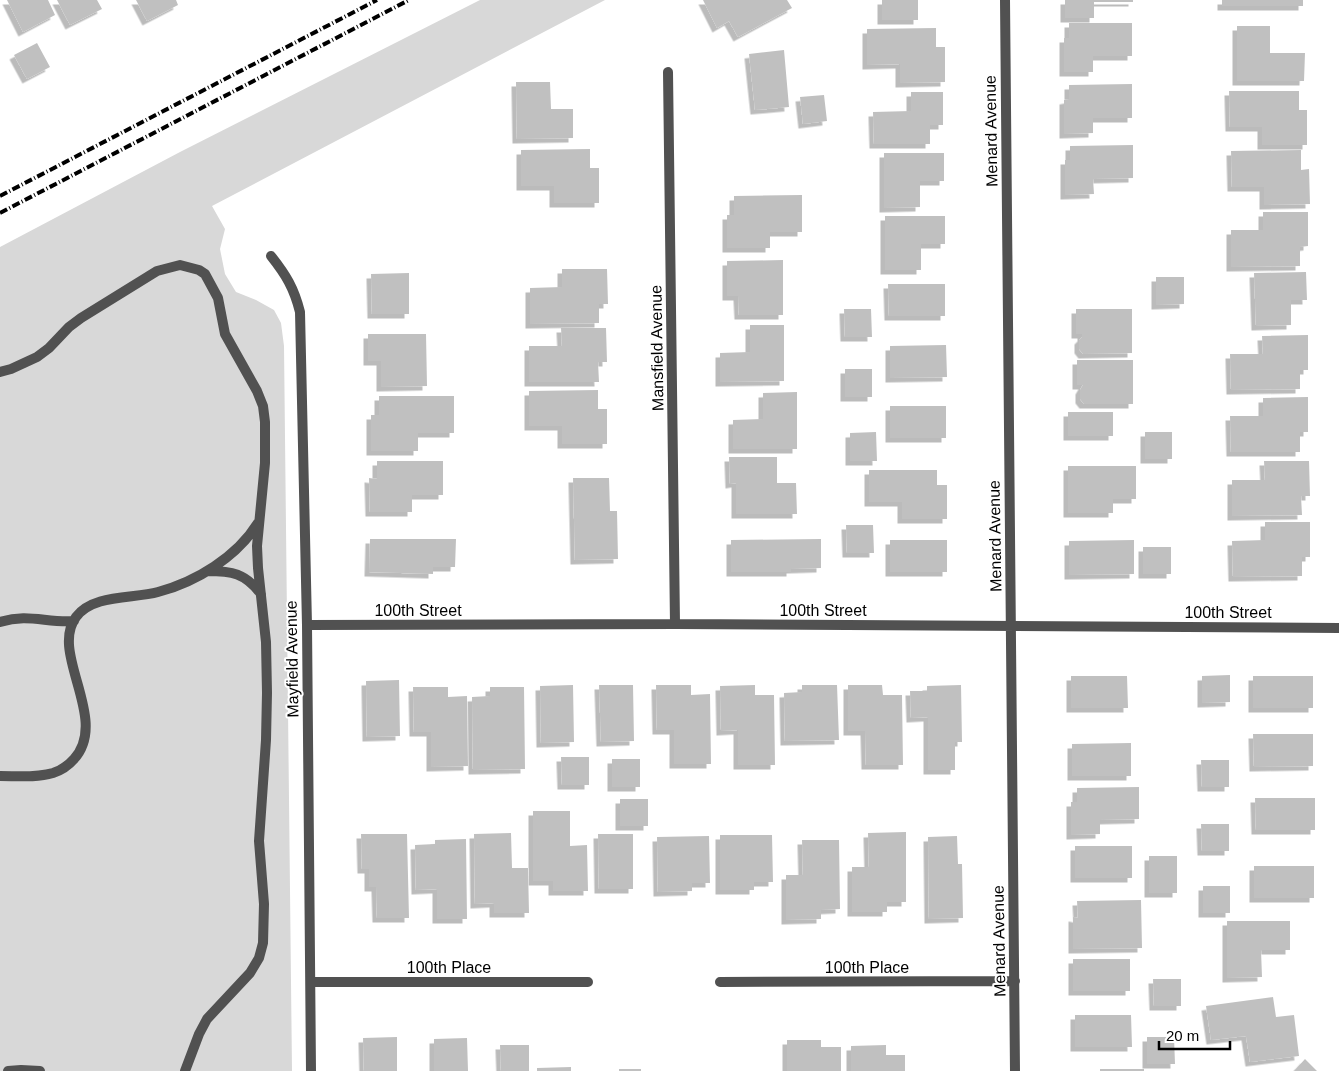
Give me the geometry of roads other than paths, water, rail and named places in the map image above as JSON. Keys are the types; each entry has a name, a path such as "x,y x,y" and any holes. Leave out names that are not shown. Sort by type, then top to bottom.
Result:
{"street":[{"name":"Menard Avenue","path":"1005,0 1015,1071"},
{"name":"Mansfield Avenue","path":"668,72 675,624"},
{"name":"Mayfield Avenue","path":"271,256 284,272 294,291 300,312 307,625 311,1071"},
{"path":"0,372 37,357 49,348 68,327 158,271 180,265 199,270 205,274 211,284 218,298 225,334 257,391 262,406 265,431 265,463 259,522 258,568 266,642 267,693 266,740 259,841 264,904 263,943 259,958 250,973 207,1019 199,1034 185,1071"},
{"path":"0,776 51,774 62,770 79,753 86,734 86,718 84,704 72,663 70,634 74,621 84,610 92,605 168,589 206,571 224,560 250,536 259,522"},
{"path":"206,571 226,571 237,574 250,580 261,594"},
{"path":"0,622 27,617 62,622 74,621"},
{"name":"100th Street","path":"307,625 675,624 1339,628"},
{"name":"100th Place","path":"720,982 1015,981"},
{"name":"100th Place","path":"311,982 588,982"},
{"path":"8,1071 40,1071"}],"railway":[{"path":"0,196 377,0"},
{"path":"0,213 409,0"}]}
